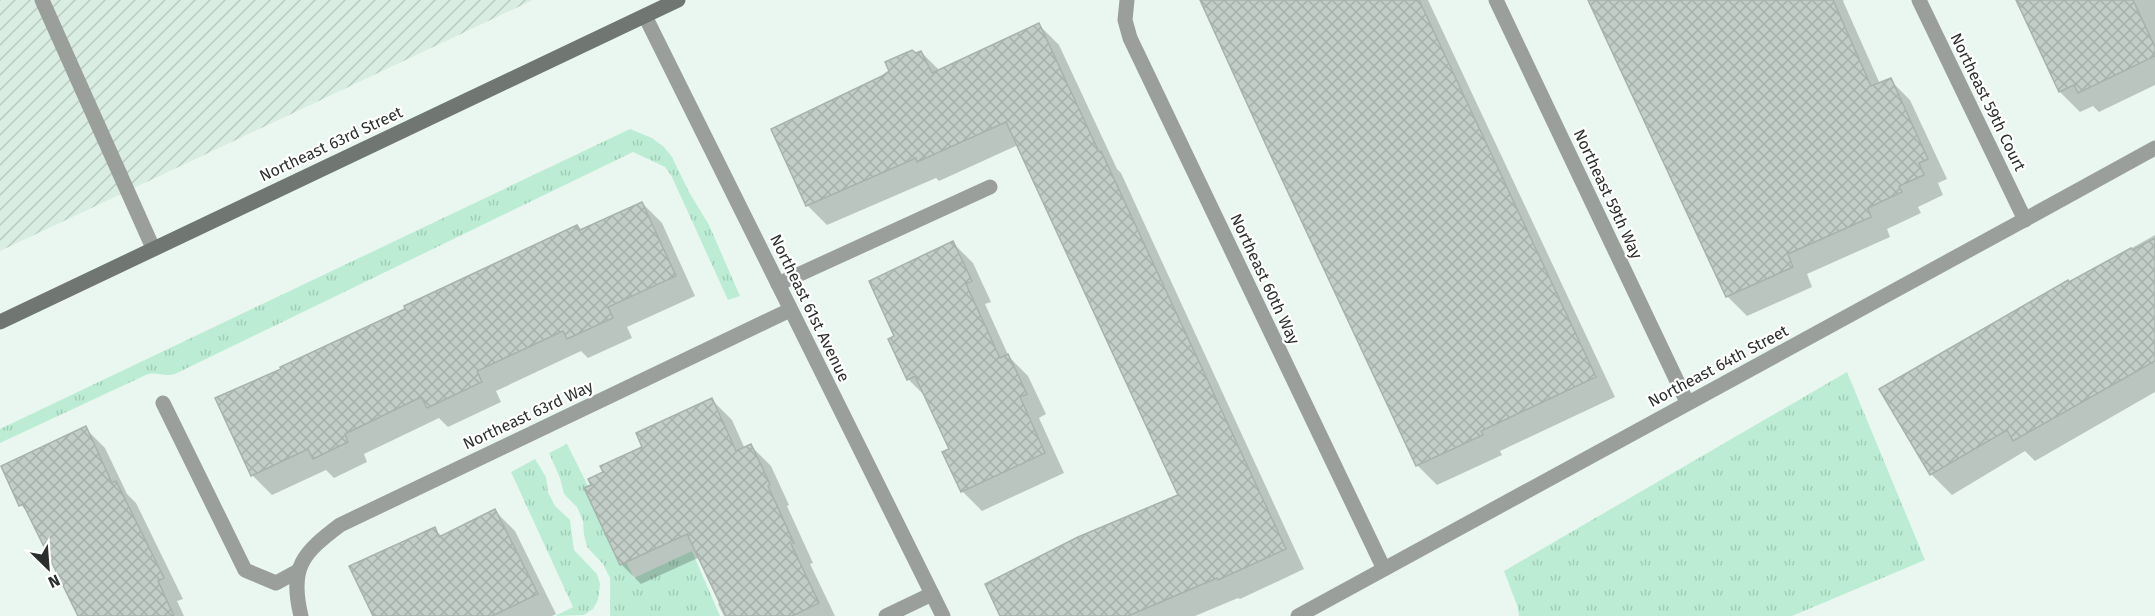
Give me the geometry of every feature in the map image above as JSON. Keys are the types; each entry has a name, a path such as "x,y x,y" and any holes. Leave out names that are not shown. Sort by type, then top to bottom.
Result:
{"main road":[{"name":"Northeast 63rd Street","path":"0,322 678,0"}],"street":[{"path":"42,0 153,248"},
{"name":"Northeast 59th Way","path":"1496,0 1687,402"},
{"name":"Northeast 59th Court","path":"1920,0 2025,220"},
{"name":"Northeast 60th Way","path":"1126,1 1125,20 1130,38 1384,569"},
{"name":"Northeast 61st Avenue","path":"645,16 943,616"},
{"name":"Northeast 64th Street","path":"1298,616 1687,402 1854,315 2155,148"},
{"path":"778,284 990,187"},
{"name":"Northeast 63rd Way","path":"298,571 312,546 340,525 790,310"},
{"path":"163,403 245,570 276,583 298,571"},
{"path":"298,571 296,598 301,616"},
{"path":"886,616 932,594"}],"shaded area":[{"path":"0,0 533,0 0,251"}],"green space":[{"path":"630,129 652,138 672,157 709,225 740,296 728,300 671,175 665,167 633,152 175,374 148,374 0,443 0,429"},
{"path":"1847,372 1925,560 1792,616 1519,616 1504,571"},
{"path":"567,444 634,578 692,551 720,616 610,616 610,578 603,564 587,547 583,521 577,507 564,494 549,453"},
{"path":"535,459 546,477 548,492 555,506 570,520 574,550 597,574 600,584 598,600 593,609 584,615 555,616 573,607 511,472"}],"building":[{"path":"1200,0 1419,0 1596,377 1481,431 1483,435 1416,466"},
{"path":"1588,0 1833,0 1871,86 1891,78 1928,159 1919,163 1924,175 1899,186 1902,192 1868,208 1871,217 1788,254 1793,267 1726,297"},
{"path":"2016,0 2133,0 2155,47 2155,56 2078,93 2074,85 2059,92"},
{"path":"1039,23 1286,549 1218,580 1217,578 1128,616 1000,616 985,584 1078,537 1178,495 1006,122 917,162 916,158 806,206 771,129 882,76 889,71 885,62 912,50 916,53 921,51 932,73"},
{"path":"642,202 676,276 608,307 613,318 567,339 563,331 477,371 482,382 427,408 421,397 345,434 348,442 313,459 308,449 251,476 215,398 281,369 280,367 405,309 404,306 577,225 580,230"},
{"path":"2155,238 2155,361 2013,441 2007,430 1930,475 1879,389 2068,280 2069,282 2131,248 2133,250"},
{"path":"953,241 972,281 966,284 1000,358 1008,354 1027,394 1020,397 1045,453 961,492 942,452 949,449 915,376 907,380 888,339 894,336 869,281"},
{"path":"712,398 736,451 751,444 794,543 791,544 819,603 792,616 726,616 687,534 620,565 584,488 591,485 588,479 603,472 600,466 642,447 636,433"},
{"path":"86,426 112,483 116,481 164,578 158,581 174,616 78,616 23,504 19,506 1,466"},
{"path":"495,509 538,594 492,616 373,616 349,566 435,527 439,537"}]}
